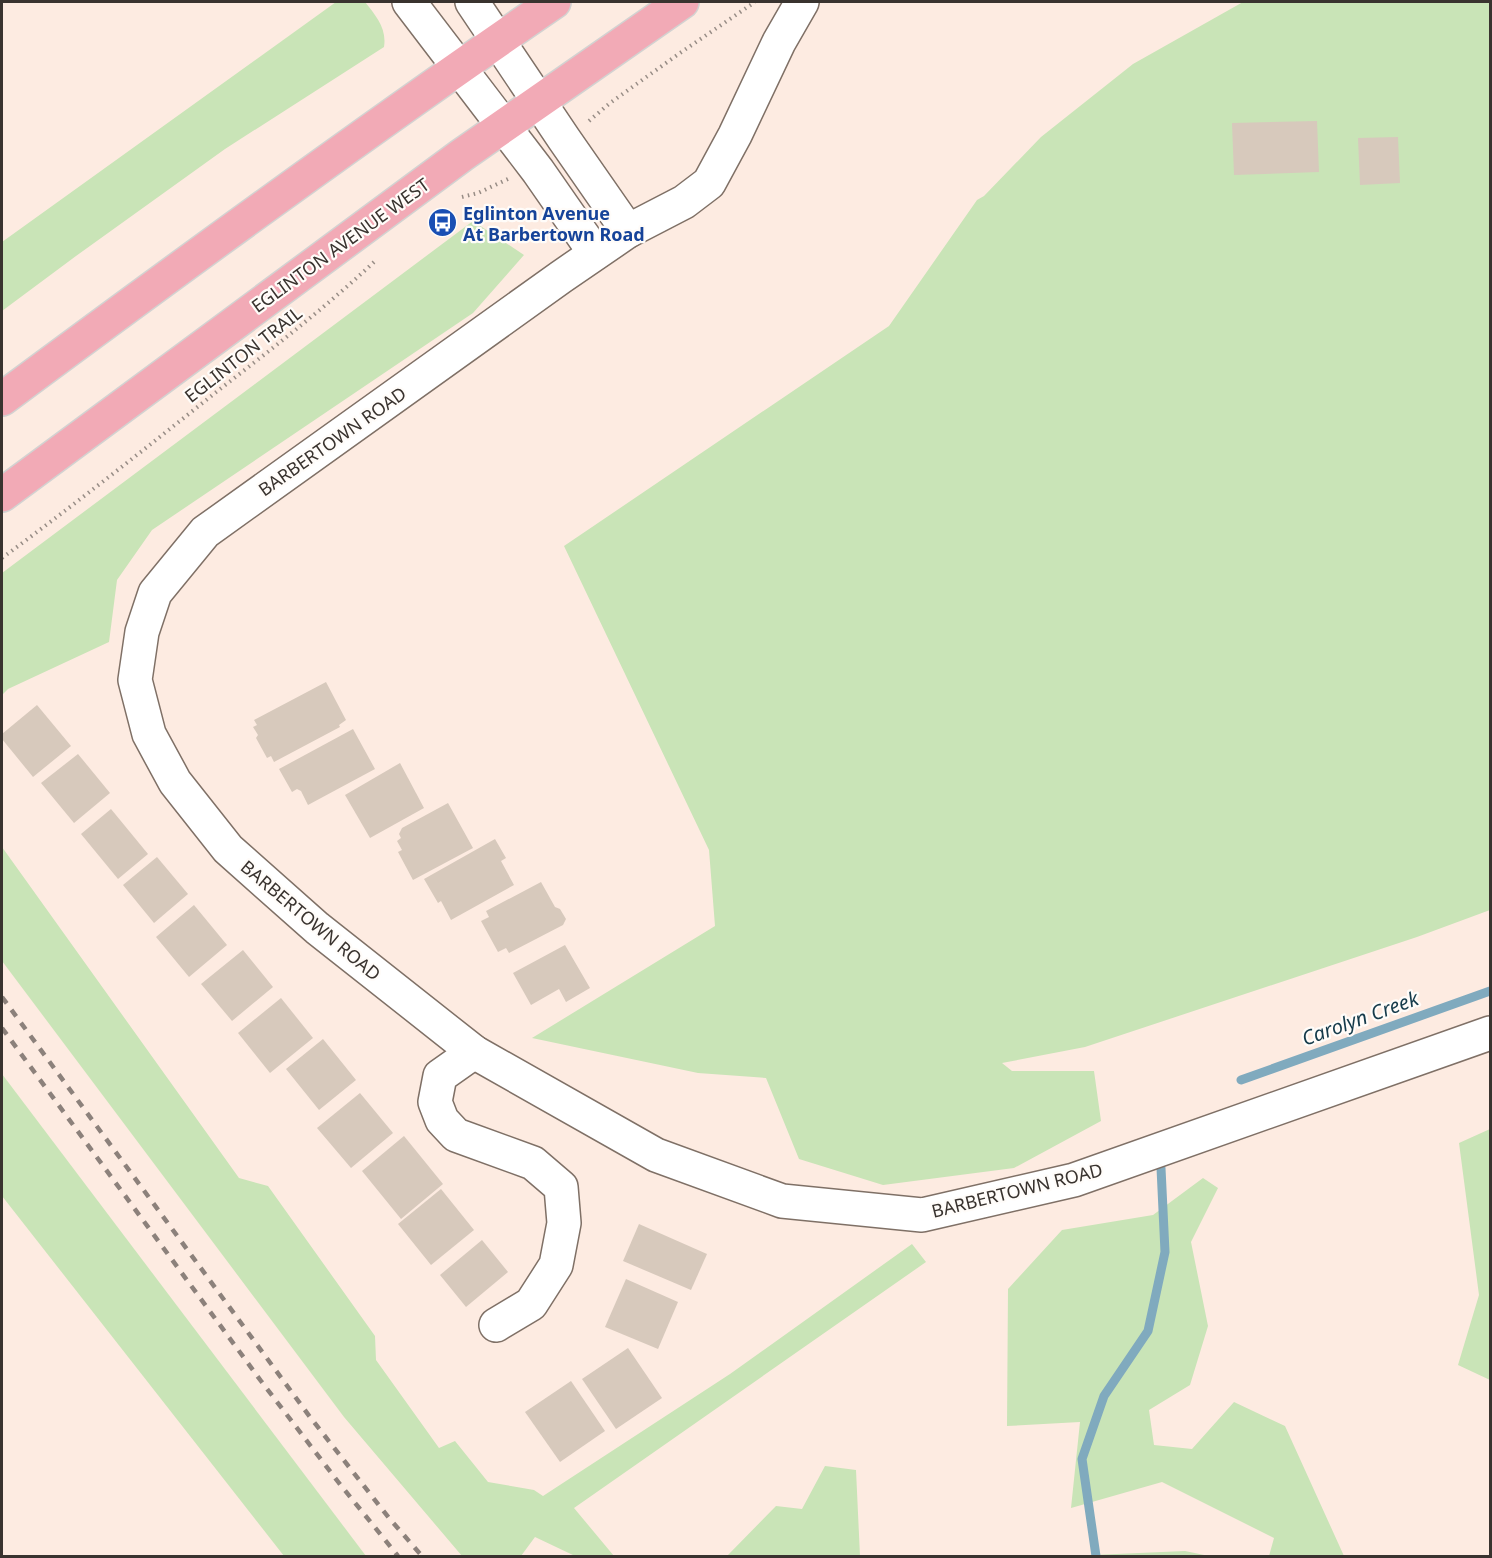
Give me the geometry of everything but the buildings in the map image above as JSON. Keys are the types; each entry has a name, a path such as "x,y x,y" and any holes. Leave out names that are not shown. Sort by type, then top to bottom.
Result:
{"main road":[{"path":"2,399 192,258 554,2"},
{"name":"EGLINTON AVENUE WEST","path":"2,495 503,126 682,2"}],"street":[{"path":"409,2 538,171 596,253"},
{"path":"472,2 628,231"},
{"name":"BARBERTOWN ROAD","path":"802,2 783,35 709,183 684,202 628,231 596,253 205,532 154,593 142,632 135,680 149,734 175,782 228,849 308,920 474,1052 656,1155 782,1201 922,1215 1074,1180 1491,1033"},
{"path":"474,1052 440,1076 435,1102 442,1120 456,1135 533,1162 561,1187 564,1223 556,1266 531,1304 496,1325"}],"path":[{"path":"595,117 610,103 755,2"},
{"path":"455,201 505,181"},
{"name":"EGLINTON TRAIL","path":"2,558 144,450 342,292 375,262"}],"green space":[{"path":"336,2 365,2 377,17 382,28 384,47 225,149 2,311 2,242"},
{"path":"1243,2 1490,2 1490,910 1417,937 1085,1047 1002,1063 1012,1071 1094,1071 1101,1121 1014,1168 883,1185 799,1159 766,1078 698,1073 532,1038 715,926 709,850 564,546 889,326 977,200 984,196 1041,137 1133,64"},
{"path":"473,221 524,255 473,313 152,530 117,580 109,642 8,689 2,695 2,573"},
{"path":"2,847 239,1178 268,1186 375,1336 376,1360 439,1448 455,1441 488,1482 534,1490 543,1496 730,1374 912,1244 926,1262 574,1508 614,1556 575,1556 535,1537 521,1556 462,1556 344,1417 2,961"},
{"path":"2,1074 366,1556 284,1556 2,1196"},
{"path":"1490,1129 1490,1380 1458,1365 1479,1295 1459,1143"},
{"path":"1203,1178 1218,1188 1191,1242 1208,1326 1190,1385 1149,1410 1154,1445 1192,1449 1234,1402 1285,1426 1344,1556 1269,1556 1274,1538 1162,1482 1071,1508 1080,1422 1007,1426 1008,1289 1062,1230 1153,1215"},
{"path":"825,1466 856,1470 860,1556 727,1556 776,1506 802,1509"},
{"path":"1185,1551 1209,1556 1070,1556"}],"waterway":[{"name":"Carolyn Creek","path":"1241,1080 1490,991"},
{"name":"Carolyn Creek","path":"1096,1556 1082,1459 1104,1396 1148,1331 1165,1252 1161,1168"}],"railway":[{"path":"2,997 310,1417 389,1518 422,1556"},
{"path":"2,1028 261,1381 398,1556"}],"place":[{"name":"Eglinton Avenue At Barbertown Road","path":"442,223"}]}
